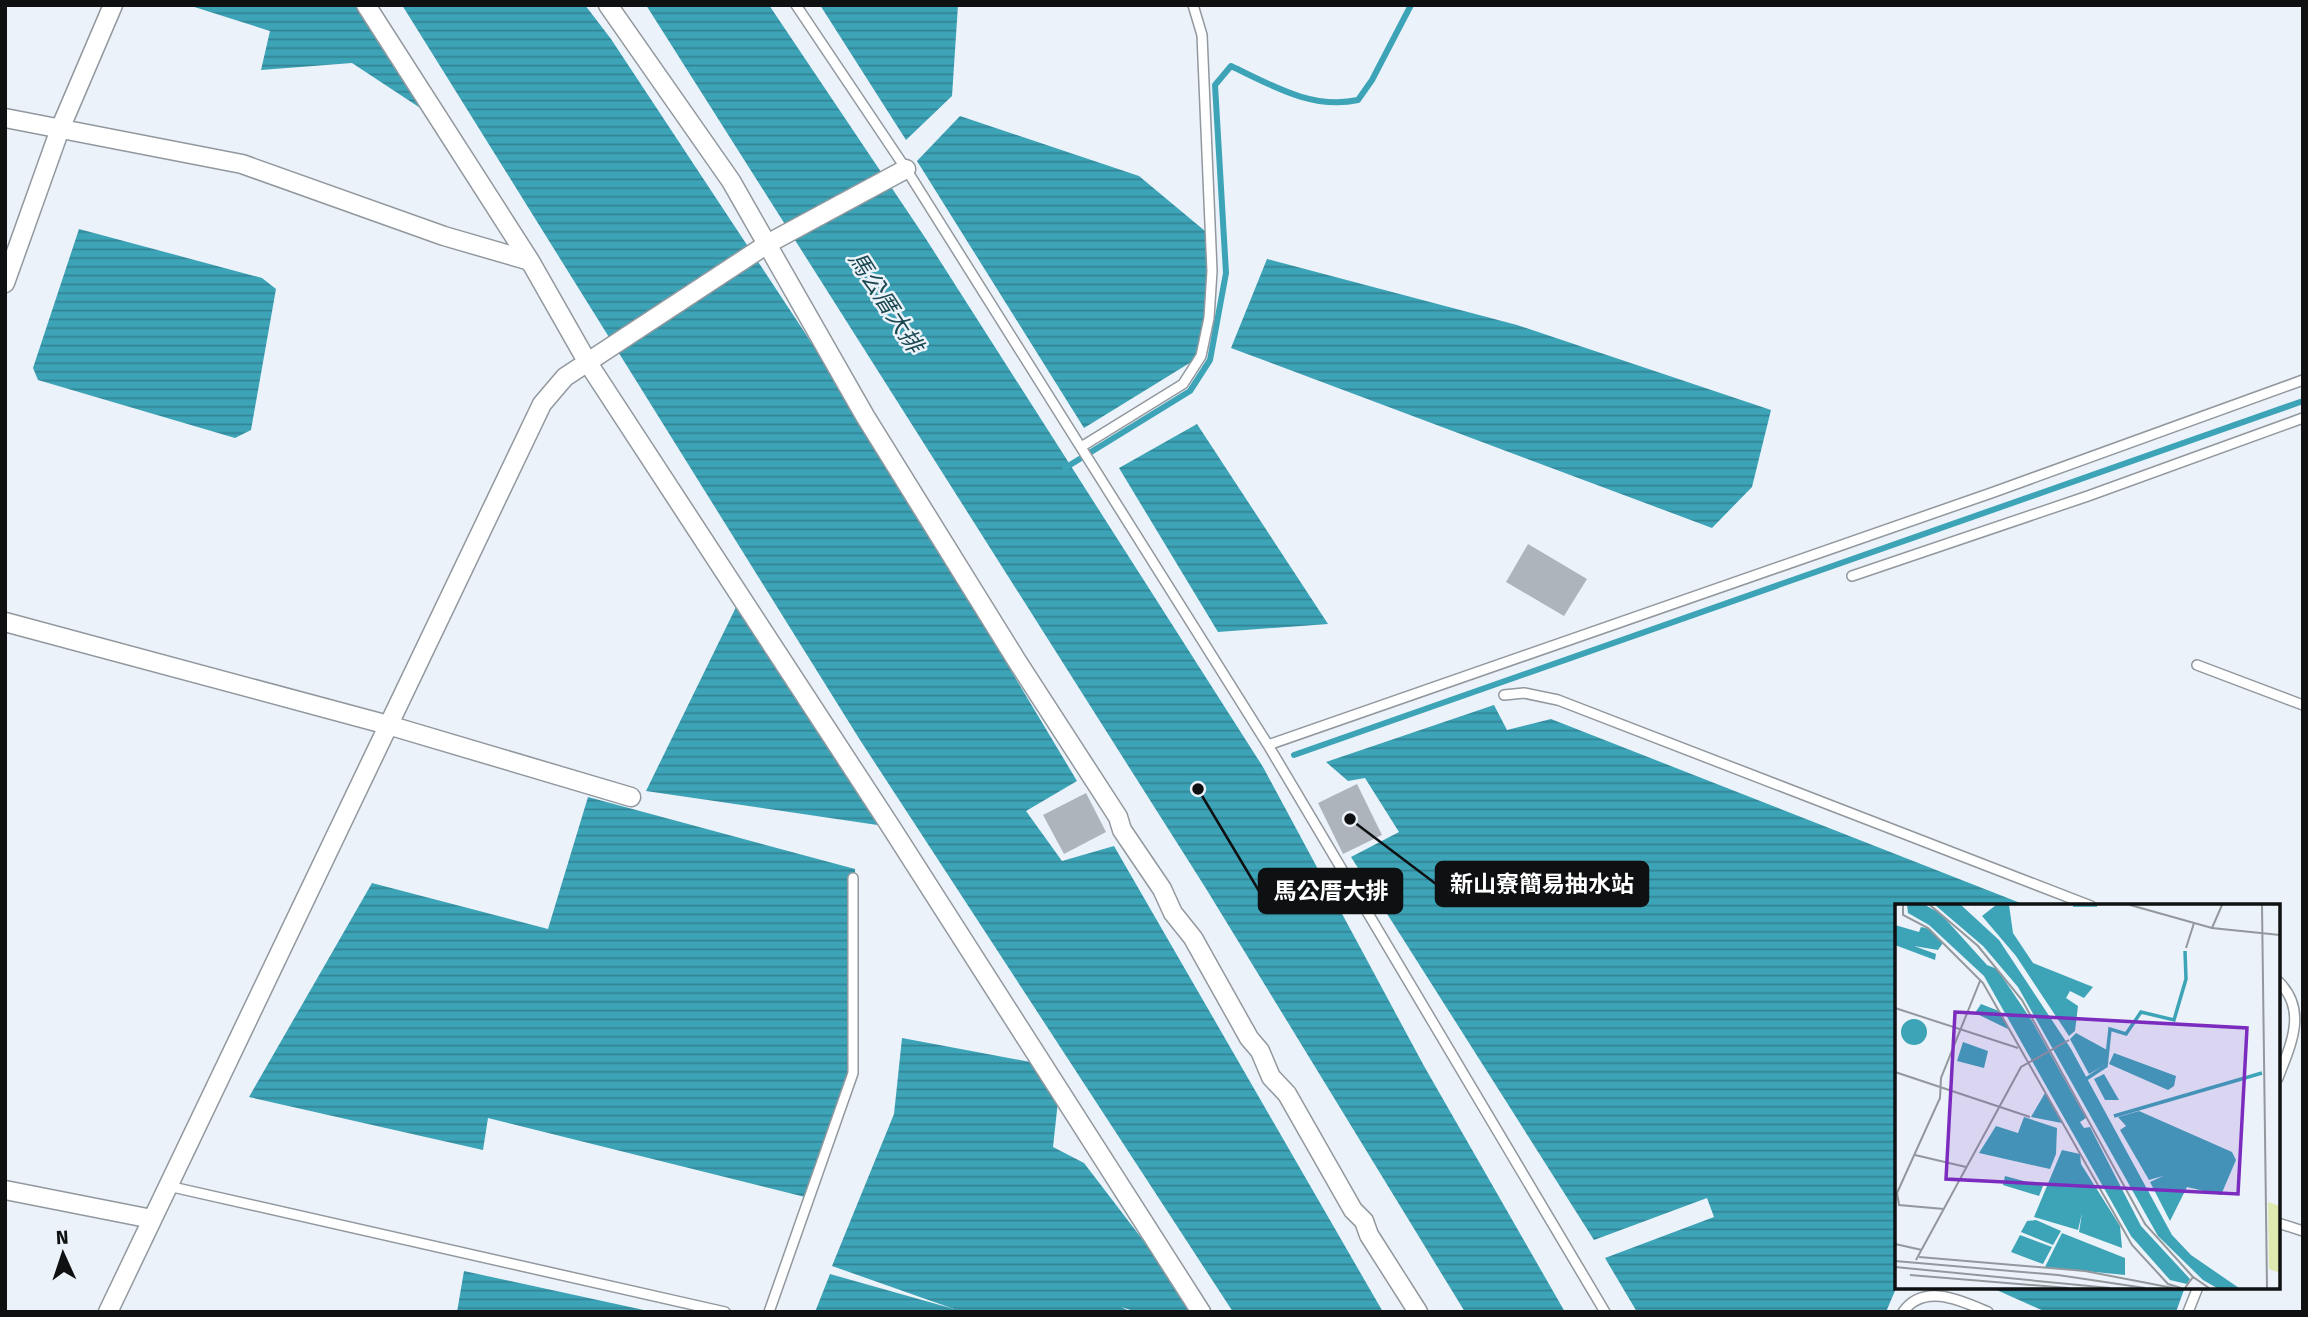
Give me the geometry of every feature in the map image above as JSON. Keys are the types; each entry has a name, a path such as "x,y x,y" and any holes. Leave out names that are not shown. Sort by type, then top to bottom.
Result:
{"street":[{"path":"5,283 60,129 113,5"},
{"path":"366,5 530,261 588,363 891,827 1201,1312"},
{"path":"608,5 731,181 769,243 865,416 1017,661 1118,817 1122,830 1149,868 1173,913 1192,939 1249,1038 1260,1051 1271,1077 1287,1094 1353,1210 1364,1221 1369,1236 1418,1312"},
{"path":"5,118 242,164 444,236 530,261"},
{"path":"108,1312 541,404 565,377 769,243 906,169"},
{"path":"5,622 388,725 631,797"},
{"path":"5,1190 152,1219"}],"lane":[{"path":"796,5 906,169 1268,745 1605,1312"},
{"path":"1081,447 1183,384 1201,356 1209,318 1212,271 1202,35 1193,5"},
{"path":"1268,745 1994,492 2303,380"},
{"path":"1852,576 2088,496 2303,418"},
{"path":"2197,665 2303,705"},
{"path":"1504,695 1524,693 1559,700 2086,904"},
{"path":"769,1312 853,1073 853,878"},
{"path":"2280,983 2294,999 2297,1031 2280,1073"},
{"path":"168,1185 725,1312"},
{"path":"2280,1224 2303,1231"},
{"path":"2188,1312 2197,1289"},
{"path":"1903,1312 1915,1300 1943,1296 1988,1312"}],"water":[{"path":"188,5 365,5 440,121 352,63 261,70 270,31"},
{"path":"402,5 585,5 611,39 850,401 1077,781 1026,811 1062,861 1114,846 1383,1312 1233,1312 860,740"},
{"path":"646,5 769,5 926,239 1263,767 1424,1066 1565,1312 1465,1312 1205,887"},
{"path":"820,5 958,5 952,96 906,140"},
{"path":"960,116 1139,176 1211,236 1201,356 1084,428 917,161"},
{"path":"79,229 262,278 276,289 251,430 235,438 38,380 33,368"},
{"path":"1267,259 1517,325 1771,410 1752,487 1712,528 1231,348"},
{"path":"1197,424 1328,624 1218,632 1119,468"},
{"path":"740,599 891,827 646,791"},
{"path":"1494,705 1507,730 1551,719 2023,904 1895,904 1896,1289 1886,1312 1637,1312 1605,1258 1714,1217 1707,1198 1594,1240 1351,857 1399,832 1365,778 1348,781 1326,762"},
{"path":"588,797 855,869 858,1076 813,1199 488,1118 483,1150 249,1097 372,883 548,929"},
{"path":"902,1038 1041,1064 1059,1092 1053,1147 1084,1163 1198,1312 1137,1312 1121,1307 1131,1312 815,1312 830,1274 954,1309 832,1266 894,1114"},
{"path":"464,1271 653,1312 457,1312"},
{"path":"1994,1289 2184,1289 2176,1312 2046,1312"}],"building":[{"path":"1528,544 1587,579 1564,616 1506,582"},
{"path":"1357,784 1382,835 1343,854 1318,803"},
{"path":"1086,793 1106,832 1064,854 1043,815"}],"waterway":[{"path":"1065,468 1190,391 1210,360 1226,273 1215,85 1231,66 1277,88 1308,99 1324,102 1358,100 1372,80 1411,5"},
{"path":"1294,755 2303,401"}],"place":[{"name":"馬公厝大排","path":"1198,789"},
{"name":"新山寮簡易抽水站","path":"1350,819"}]}
